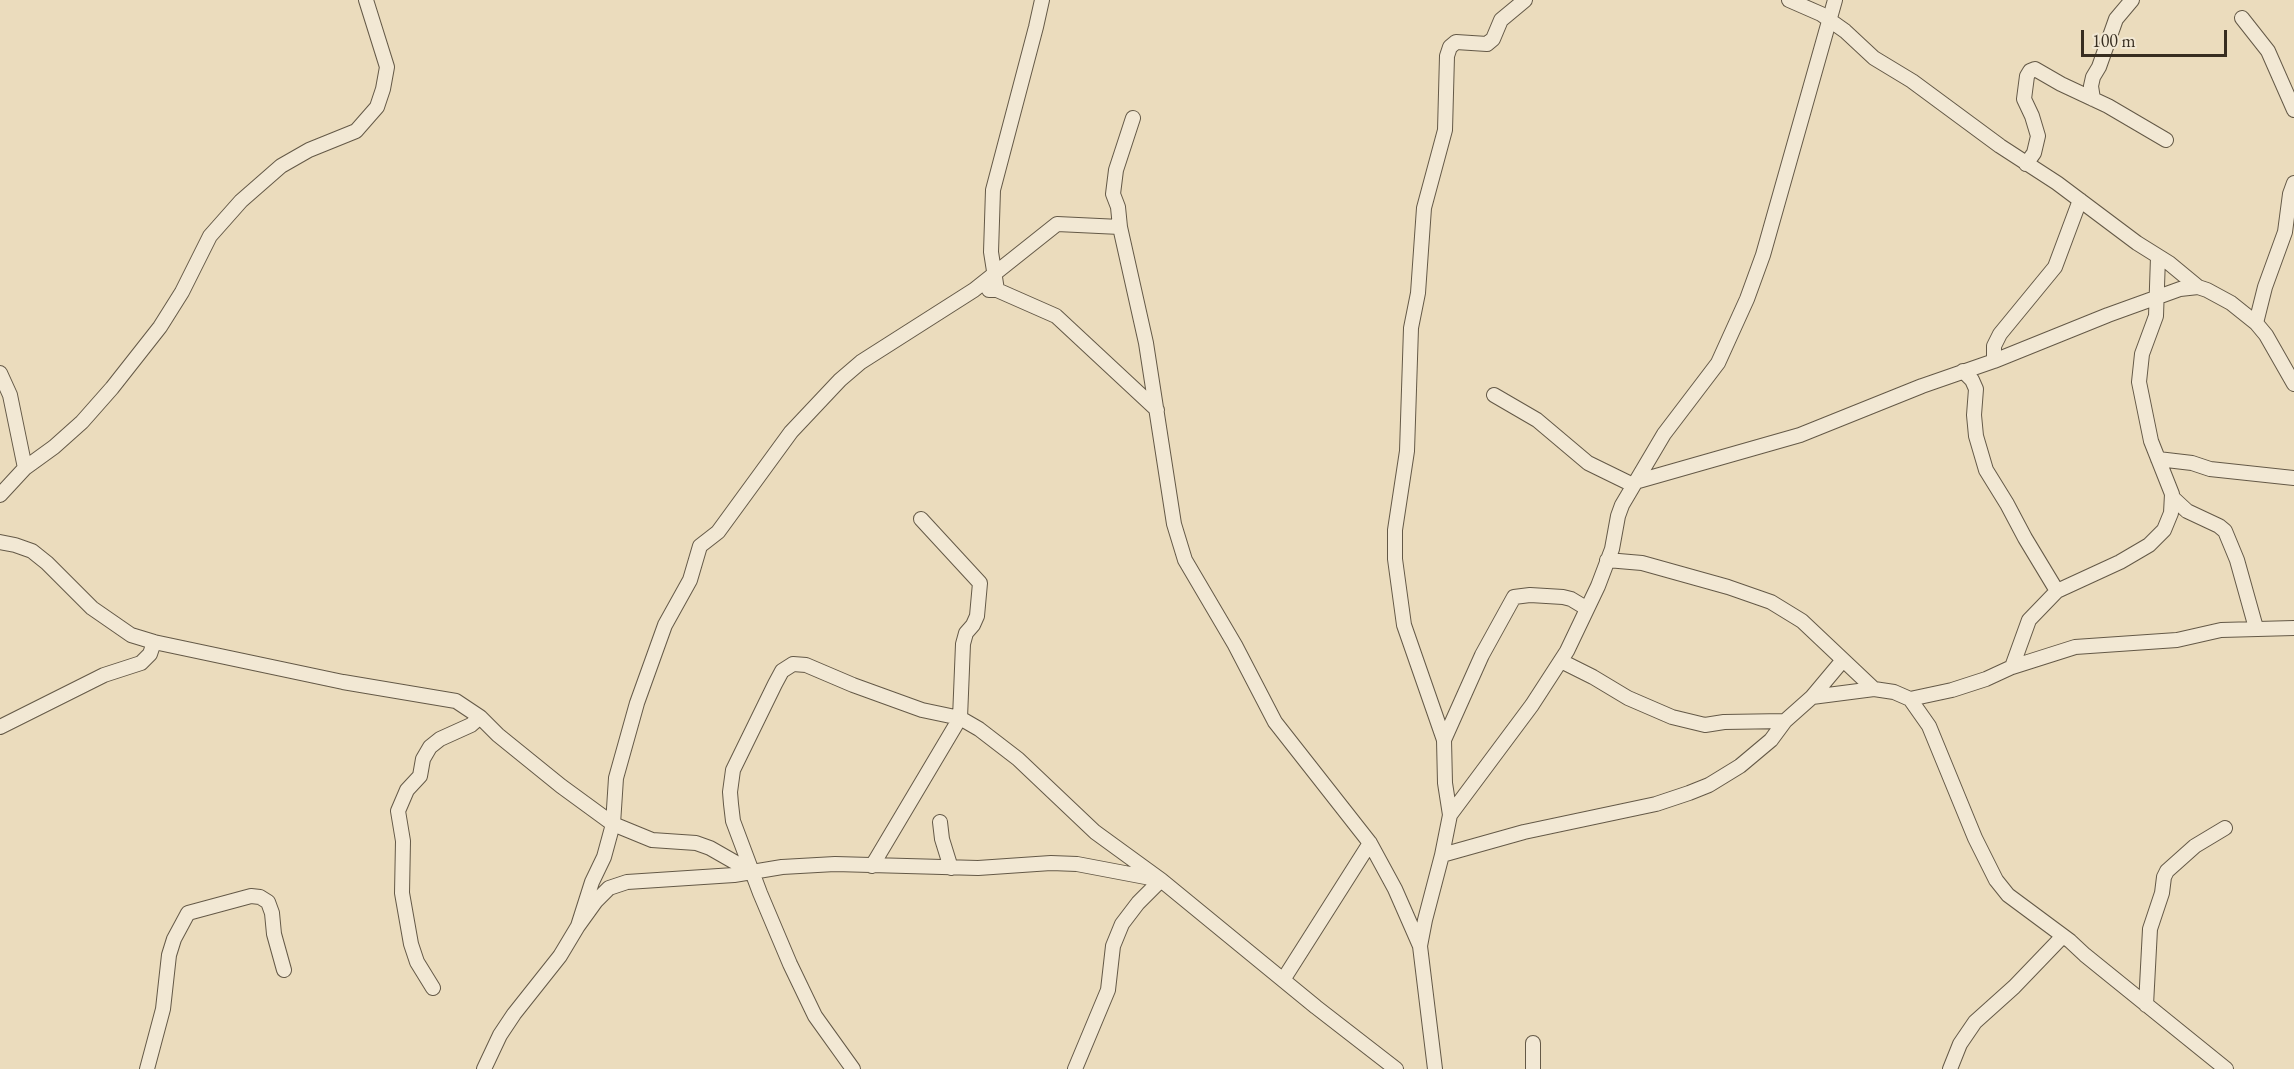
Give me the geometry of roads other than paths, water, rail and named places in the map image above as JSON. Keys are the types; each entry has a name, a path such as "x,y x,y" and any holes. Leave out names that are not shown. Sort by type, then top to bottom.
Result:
{"street":[{"path":"0,495 25,468 54,447 82,422 112,388 160,327 182,292 210,236 241,201 281,166 309,150 356,130 376,107 384,89 387,68 366,0"},
{"path":"997,290 993,275 993,190 1042,0"},
{"path":"1435,1069 1420,946 1450,815 1445,783 1444,740 1404,625 1395,559 1395,530 1407,451 1410,339 1418,293 1424,208 1445,130 1447,56 1450,47 1456,42 1487,44 1493,39 1501,20 1525,0"},
{"path":"1789,0 1814,10 1849,34 1874,58 1912,81 2198,287 2223,298 2256,323 2266,335 2294,384"},
{"path":"1450,815 1561,662 1574,638 1607,560 1620,510 1634,484 1684,407 1714,370 1747,299 1766,247 1834,0"},
{"path":"2094,99 2091,86 2093,77 2099,67 2116,19 2132,0"},
{"path":"2242,18 2268,51 2294,110"},
{"path":"2026,164 2034,153 2038,136 2024,99 2027,76 2030,71 2037,70 2166,140"},
{"path":"1133,118 1113,183 1120,227 1146,343 1174,524 1185,560 1235,645 1275,722 1370,843 1395,889 1420,946"},
{"path":"2256,323 2265,287 2285,232 2290,194 2294,183"},
{"path":"1994,361 1994,346 2000,334 2055,267 2080,200"},
{"path":"578,926 592,882 608,848 613,824 616,778 637,703 665,626 690,580 700,546 718,532 790,432 840,380 861,362 974,290 1057,224 1120,227"},
{"path":"2158,257 2156,268 2158,297 2154,324 2139,362 2139,382 2148,431 2173,498 2187,512 2225,531 2237,560 2256,628"},
{"path":"1494,395 1537,420 1588,463 1634,484 1773,445 2158,297 2190,287 2198,287"},
{"path":"974,290 997,290 1056,316 1157,410"},
{"path":"1963,371 1972,380 1976,389 1974,416 1976,436 1986,470 2057,591"},
{"path":"0,373 10,395 25,468"},
{"path":"2158,459 2192,463 2210,469 2294,477"},
{"path":"2012,667 2030,620 2057,591 2120,562 2156,539 2169,521 2173,498"},
{"path":"872,866 960,718 963,644 966,633 977,616 980,583 921,519"},
{"path":"0,542 15,544 32,551 92,608 131,635 154,642 343,682 456,701 480,717 498,735 561,786 613,824 652,840 696,843 710,848 752,872"},
{"path":"1607,560 1642,563 1722,585 1771,602 1802,621 1874,689"},
{"path":"1444,740 1482,656 1514,597 1563,597 1586,608"},
{"path":"1910,699 1952,690 2057,651 2079,646 2185,639 2221,630 2294,628"},
{"path":"0,727 104,675 141,663 150,654 154,642"},
{"path":"1442,855 1524,832 1656,804 1709,785 1734,770 1771,740 1785,721 1812,697 1843,660"},
{"path":"1561,662 1593,676 1628,698 1672,717 1705,725 1724,722 1785,721"},
{"path":"853,1069 815,1016 780,942 733,821 730,792 733,770 782,671 793,664 806,665 922,710 960,718 979,729 1018,759 1095,832 1161,880 1396,1069"},
{"path":"1812,697 1874,689 1894,692 1910,699 1929,726 1975,838 1996,880 2008,895 2063,936 2226,1069"},
{"path":"433,988 417,962 409,934 402,893 403,841 398,811 407,790 420,776 423,759 430,747 440,739 471,725 480,717"},
{"path":"940,822 942,839 951,868"},
{"path":"2146,1005 2150,929 2162,893 2164,877 2167,871 2195,846 2225,828"},
{"path":"1283,980 1370,843"},
{"path":"484,1069 509,1021 560,956 596,901 609,888 627,882 835,864 951,868 1077,864 1161,880"},
{"path":"1075,1069 1108,990 1113,946 1122,924 1138,903 1161,880"},
{"path":"147,1069 163,1009 169,955 174,939 188,913 251,896 260,897 268,902 272,913 274,934 284,970"},
{"path":"1950,1069 1960,1044 1975,1022 2014,987 2063,936"},
{"path":"1533,1043 1533,1069"}]}
